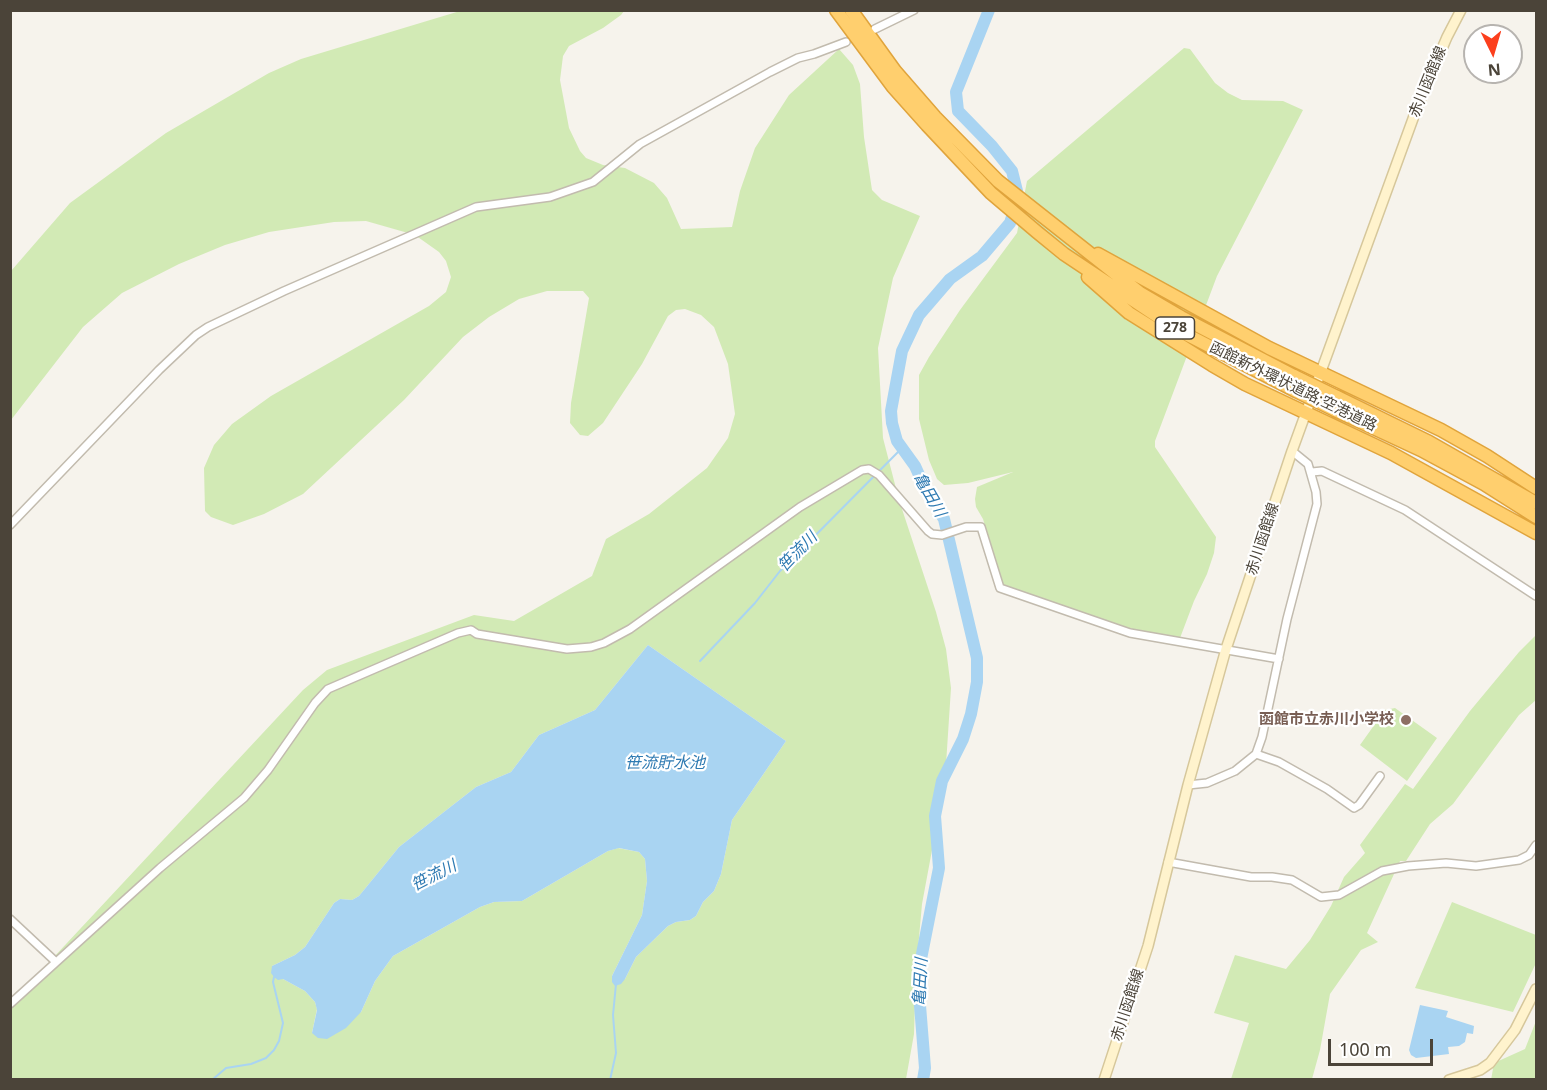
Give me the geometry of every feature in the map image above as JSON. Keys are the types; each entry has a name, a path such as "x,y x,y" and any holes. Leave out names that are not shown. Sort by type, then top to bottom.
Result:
{"highway":[{"name":"函館新外環状道路;空港道路","path":"836,10 893,87 991,193 1064,254 1178,330 1294,390 1336,403 1429,442 1536,502"},
{"name":"函館新外環状道路;空港道路","path":"851,10 895,71 935,117 998,181 1140,293 1294,376 1336,403 1484,484 1536,517"},
{"path":"1073,242 1321,374 1441,430 1536,488"},
{"path":"1064,254 1103,292 1139,319 1245,384 1391,453 1536,533"}],"main road":[{"name":"赤川函館線","path":"1104,1080 1148,946 1188,785 1226,649 1292,451 1418,105 1447,36 1461,10"},
{"path":"1449,1080 1490,1063 1515,1030 1536,989"}],"street":[{"path":"875,29 914,10"},
{"path":"10,525 159,370 196,335 208,327 470,210 550,197 593,182 640,144 730,94 798,58 846,42"},
{"path":"1188,785 1207,783 1235,771 1256,754 1262,737 1298,576 1315,516 1316,492 1312,472 1308,464 1292,451"},
{"path":"10,1004 160,868 244,798 268,770 315,703 328,689 458,633 471,630 477,634 567,649 591,647 604,643 630,629 832,486 862,470 876,473 928,531 942,535 959,529 981,527 1000,588 1130,633 1279,659"},
{"path":"1312,472 1322,471 1405,510 1536,597"},
{"path":"1256,754 1327,789 1354,808 1359,805 1380,776"},
{"path":"1168,862 1251,877 1292,880 1321,897 1339,895 1382,871 1408,866 1446,863 1476,866 1519,860 1529,855 1536,845"},
{"path":"10,919 56,962"}],"green space":[{"path":"460,11 624,11 603,28 569,46 563,56 560,80 569,128 586,158 603,165 625,168 654,183 667,198 681,229 732,227 740,191 755,148 789,95 839,49 853,65 860,84 864,137 872,190 882,200 920,216 893,278 878,348 883,438 899,500 936,612 946,649 951,688 945,780 922,904 916,971 914,1034 906,1079 11,1079 11,1003 303,690 327,670 474,615 514,621 592,576 606,539 649,514 707,468 728,438 735,414 728,364 714,327 701,315 685,309 676,310 668,316 642,364 603,423 588,436 580,435 570,423 571,403 589,298 583,291 547,291 519,299 489,317 463,337 404,400 303,494 264,514 233,525 211,517 205,511 204,468 214,445 232,424 271,396 429,306 446,292 451,277 446,261 439,252 415,235 366,221 334,222 269,232 225,245 179,264 122,293 83,327 11,420 11,271 70,203 166,133 269,73 301,59","holes":["648,645 786,741 732,820 721,874 714,891 703,902 696,916 668,926 636,957 625,979 612,976 642,915 647,881 645,859 639,852 618,848 608,851 522,901 494,902 480,907 393,956 375,981 361,1012 312,1033 317,1009 315,1002 305,991 283,979 272,966 295,955 305,947 334,903 340,899 352,900 359,896 399,847 476,787 511,772 539,735 595,710"]},
{"path":"1184,48 1190,49 1215,83 1228,93 1242,100 1283,101 1303,110 1217,276 1155,441 1155,447 1216,537 1214,553 1207,574 1180,638 1132,629 1003,586 975,499 977,487 1013,472 968,483 944,485 937,479 929,460 919,419 919,375 960,310 1017,233 1027,181"},
{"path":"1536,635 1536,700 1519,715 1453,804 1430,824 1406,861 1400,861 1367,933 1378,942 1361,950 1330,994 1320,1050 1312,1079 1231,1079 1249,1023 1214,1013 1235,955 1286,969 1310,940 1331,906 1344,877 1365,853 1360,845 1405,784 1413,789 1470,711"},
{"path":"1395,708 1437,738 1407,781 1360,745 1385,710"},
{"path":"1452,902 1536,935 1536,963 1513,1012 1415,988"},
{"path":"1536,1021 1536,1079 1491,1080 1494,1063 1525,1049"}],"water":[{"name":"笹流貯水池","path":"648,645 786,741 732,820 721,874 714,891 703,902 696,916 668,926 636,957 625,979 621,984 615,986 612,976 642,915 647,881 645,859 639,852 619,848 608,851 522,901 494,902 480,907 393,956 375,981 361,1012 346,1028 327,1039 318,1038 312,1033 317,1010 315,1002 305,991 283,979 278,980 274,977 271,973 272,966 295,955 305,947 334,903 340,899 352,900 359,896 399,847 476,787 511,772 539,735 595,710"},
{"path":"1420,1005 1448,1011 1446,1017 1474,1026 1473,1034 1467,1033 1465,1042 1459,1046 1448,1047 1449,1054 1416,1058 1409,1050"}],"waterway":[{"name":"亀田川","path":"923,1080 925,1068 919,993 920,964 939,868 935,816 942,781 963,739 971,714 977,682 977,658 944,519 915,466 897,441 891,411 902,351 919,315 950,279 982,256 1010,223 1015,208 1017,191 1012,171 992,146 958,111 956,92 989,10"},
{"name":"笹流川","path":"700,661 755,603 780,571 902,448"},
{"name":"笹流川","path":"212,1080 226,1068 251,1064 266,1058 274,1050 279,1041 283,1023 273,982 274,977"},
{"path":"610,1080 616,1053 613,1015 616,984"}],"place":[{"name":"函館市立赤川小学校","path":"1406,720"}]}
